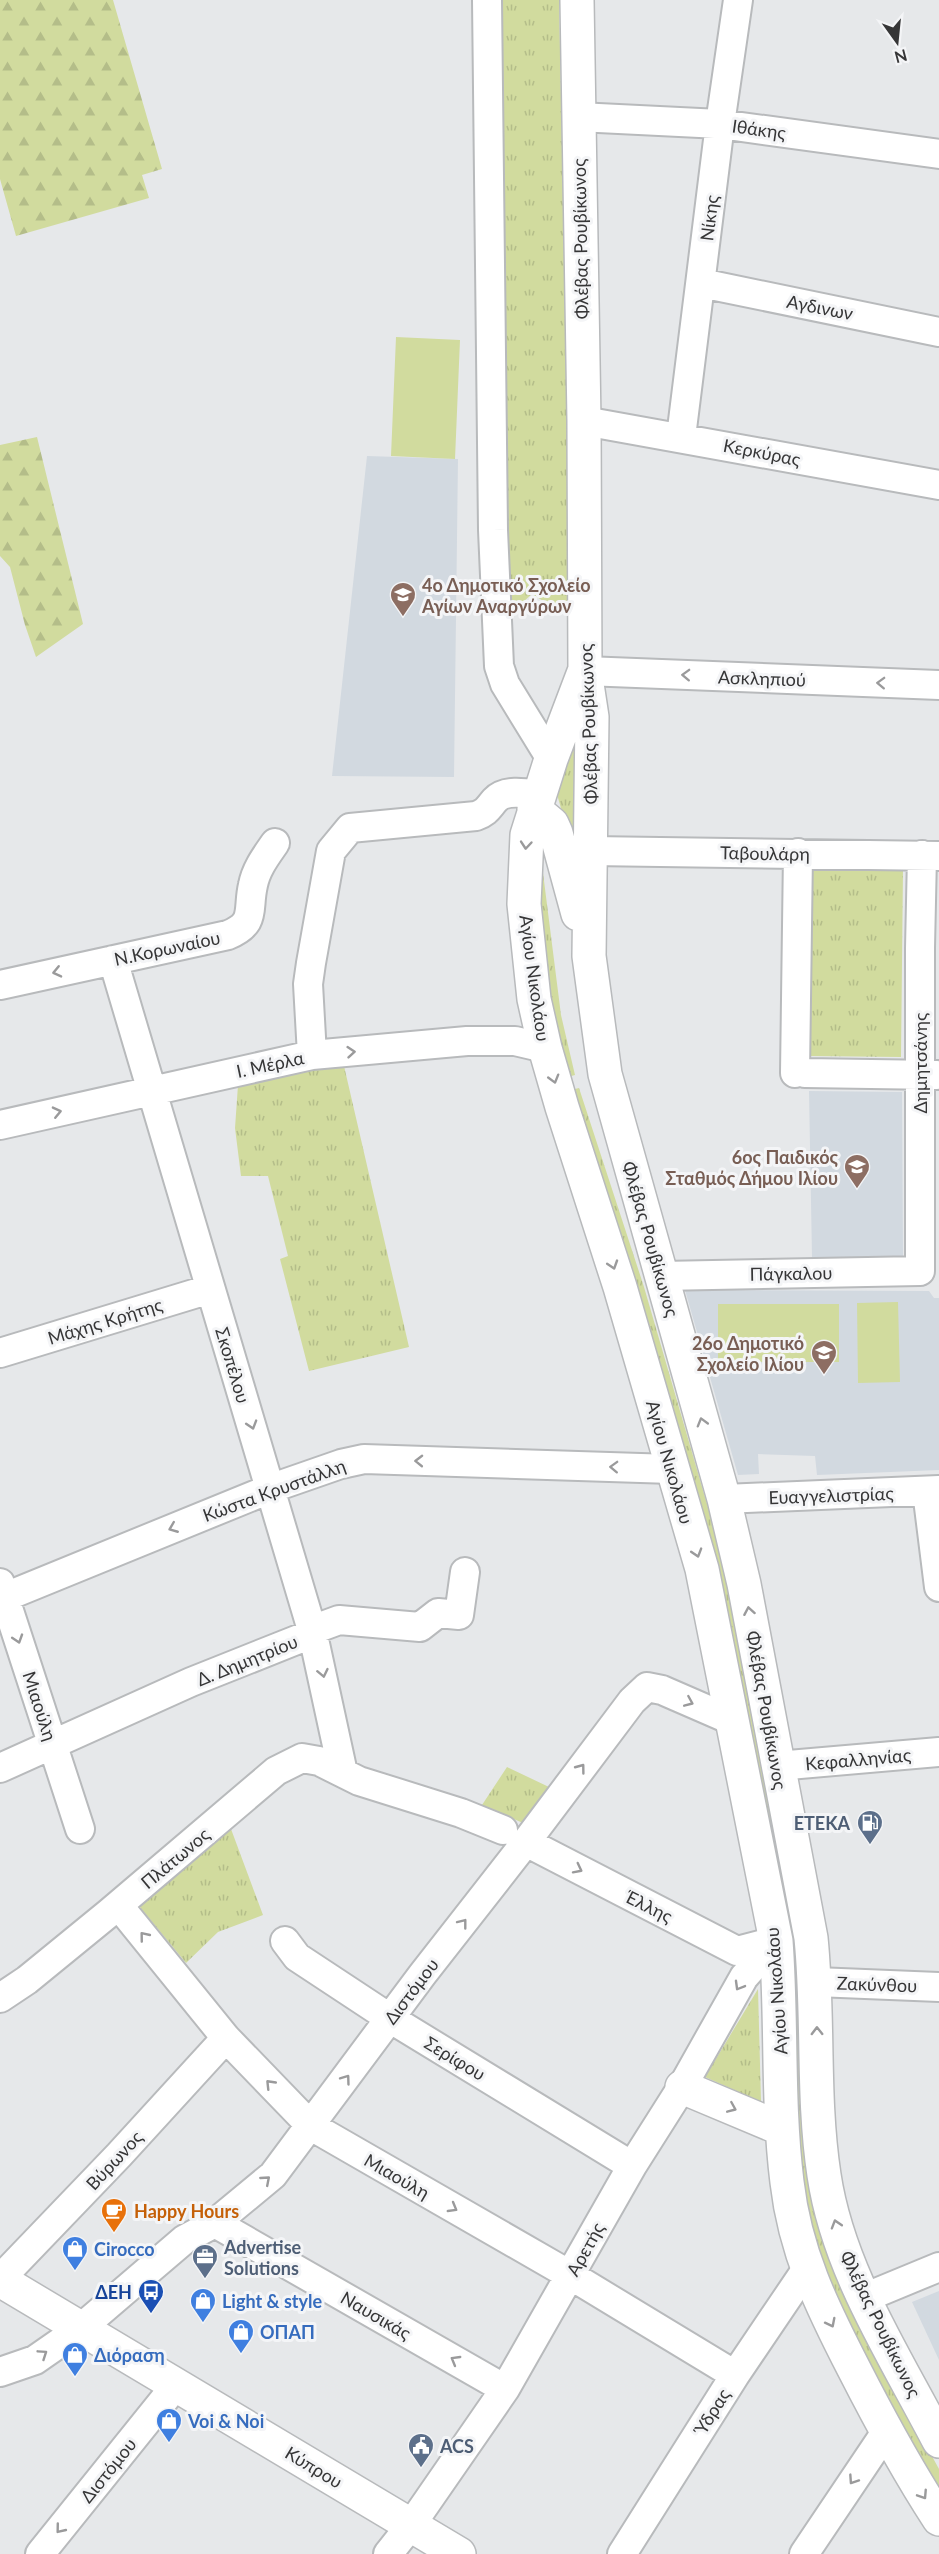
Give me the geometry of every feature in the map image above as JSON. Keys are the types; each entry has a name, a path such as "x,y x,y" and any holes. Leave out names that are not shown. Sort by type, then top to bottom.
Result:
{"street":[{"path":"487,0 493,530 499,666 505,684 551,759"},
{"name":"Φλέβας Ρουβίκωνος","path":"577,0 584,421 585,671 592,717 589,956 605,1074 724,1499 744,1584 811,1938 816,1982 819,2132 824,2176 844,2252 864,2298 939,2441"},
{"name":"Νίκης","path":"681,437 720,124 738,0"},
{"name":"Ιθάκης","path":"578,117 720,124 939,154"},
{"name":"Αγδινων","path":"701,283 939,332"},
{"name":"Κερκύρας","path":"584,421 939,486"},
{"name":"Αγίου Νικολάου","path":"585,671 551,759 527,835 524,904 534,999 545,1048 620,1287 702,1569 776,1941 781,1999 782,2129 787,2184 806,2270"},
{"name":"Ασκληπιού","path":"585,671 939,685"},
{"path":"312,1055 308,984 311,963 331,851 350,828 476,816 487,812 497,798 510,793 537,802 556,833 589,956"},
{"name":"Ν.Κορωναίου","path":"0,985 228,935 240,930 250,914 253,885 262,861 275,843"},
{"name":"Ταβουλάρη","path":"591,851 931,855"},
{"path":"798,853 800,1073 929,1075"},
{"name":"Δημητσάνης","path":"920,1271 929,1075 931,855"},
{"name":"Σκοπέλου","path":"113,960 210,1289 272,1488 351,1777"},
{"name":"Ι. Μέρλα","path":"2,1119 152,1090 312,1055 467,1041 515,1041 545,1048"},
{"name":"Πάγκαλου","path":"661,1276 920,1271"},
{"name":"Μάχης Κρήτης","path":"0,1353 210,1289"},
{"name":"Κώστα Κρυστάλλη","path":"2,1593 272,1488 341,1464 364,1459 672,1469"},
{"path":"933,1491 939,1587"},
{"name":"Ευαγγελιστρίας","path":"724,1499 933,1491"},
{"name":"Δ. Δημητρίου","path":"0,1768 191,1682 304,1637 312,1630 339,1620 420,1627 438,1613 459,1615 465,1572"},
{"name":"Μιαούλη","path":"2,1593 80,1828"},
{"name":"Διστόμου","path":"0,2372 35,2360 81,2328 185,2238 215,2223 273,2175 391,2019 514,1836 646,1687 662,1690 731,1720"},
{"name":"Κεφαλληνίας","path":"777,1766 939,1752"},
{"name":"Πλάτωνος","path":"0,1998 27,1980 119,1906 276,1772 302,1758 319,1761 351,1777"},
{"name":"Έλλης","path":"351,1777 461,1813 514,1836 737,1951 776,1941"},
{"name":"Μιαούλη","path":"119,1906 226,2038 311,2126 570,2276 735,2375"},
{"name":"Σερίφου","path":"285,1941 297,1957 391,2019 632,2166"},
{"name":"Αρετής","path":"388,2554 411,2525 506,2389 632,2166 682,2087 744,1977 776,1941"},
{"name":"Ζακύνθου","path":"816,1982 939,1987"},
{"name":"Βύρωνος","path":"0,2280 226,2038"},
{"path":"682,2087 782,2129"},
{"name":"Ναυσικάς","path":"215,2223 506,2389"},
{"path":"864,2298 939,2267"},
{"path":"806,2270 826,2315 886,2432 939,2519"},
{"name":"Ύδρας","path":"622,2554 735,2375 806,2270"},
{"name":"Κύπρου","path":"0,2280 459,2554"},
{"name":"Διστόμου","path":"40,2554 176,2385"},
{"path":"804,2554 886,2432"}],"shaded area":[{"name":"4ο Δημοτικό Σχολείο Αγίων Αναργύρων","path":"367,456 458,459 454,777 332,776"},
{"name":"6ος Παιδικός Σταθμός Δήμου Ιλίου","path":"809,1091 902,1092 903,1257 812,1257"},
{"name":"26ο Δημοτικό Σχολείο Ιλίου","path":"685,1290 929,1291 934,1298 939,1298 939,1470 817,1475 815,1456 758,1454 759,1474 738,1475"},
{"path":"939,2291 939,2360 912,2302"}],"green space":[{"path":"0,0 113,0 162,169 142,175 149,198 16,236 0,179"},
{"path":"498,0 559,0 572,619 532,594 502,621"},
{"path":"396,337 460,340 455,459 391,456"},
{"path":"37,437 83,624 36,657 10,567 0,556 0,445"},
{"path":"577,740 574,853 556,791 572,742"},
{"path":"532,867 541,868 543,873 561,1015 575,1075 564,1078 554,1030"},
{"path":"810,868 903,869 901,1057 808,1056"},
{"path":"344,1066 409,1347 309,1371 280,1259 288,1256 268,1176 241,1176 235,1128 238,1085 291,1070"},
{"path":"579,1088 644,1287 732,1590 768,1766 857,2320 939,2469 939,2502 833,2299 798,2194 793,2003 567,1091"},
{"path":"898,1302 900,1382 858,1383 857,1303"},
{"path":"718,1304 839,1304 839,1362 718,1362"},
{"path":"507,1767 549,1787 523,1823 482,1805"},
{"path":"231,1829 263,1915 218,1932 186,1963 139,1906"},
{"path":"758,1989 761,2102 705,2077"}],"place":[{"name":"4ο Δημοτικό Σχολείο Αγίων Αναργύρων","path":"403,618"},
{"name":"6ος Παιδικός Σταθμός Δήμου Ιλίου","path":"857,1190"},
{"name":"26ο Δημοτικό Σχολείο Ιλίου","path":"824,1376"},
{"name":"ΕΤΕΚΑ","path":"870,1846"},
{"name":"Happy Hours","path":"114,2234"},
{"name":"Cirocco","path":"75,2272"},
{"name":"Advertise Solutions","path":"205,2280"},
{"name":"ΔΕΗ","path":"151,2315"},
{"name":"Light & style","path":"203,2324"},
{"name":"ΟΠΑΠ","path":"241,2355"},
{"name":"Διόραση","path":"75,2378"},
{"name":"Voi & Noi","path":"169,2444"},
{"name":"ACS","path":"421,2469"}]}
